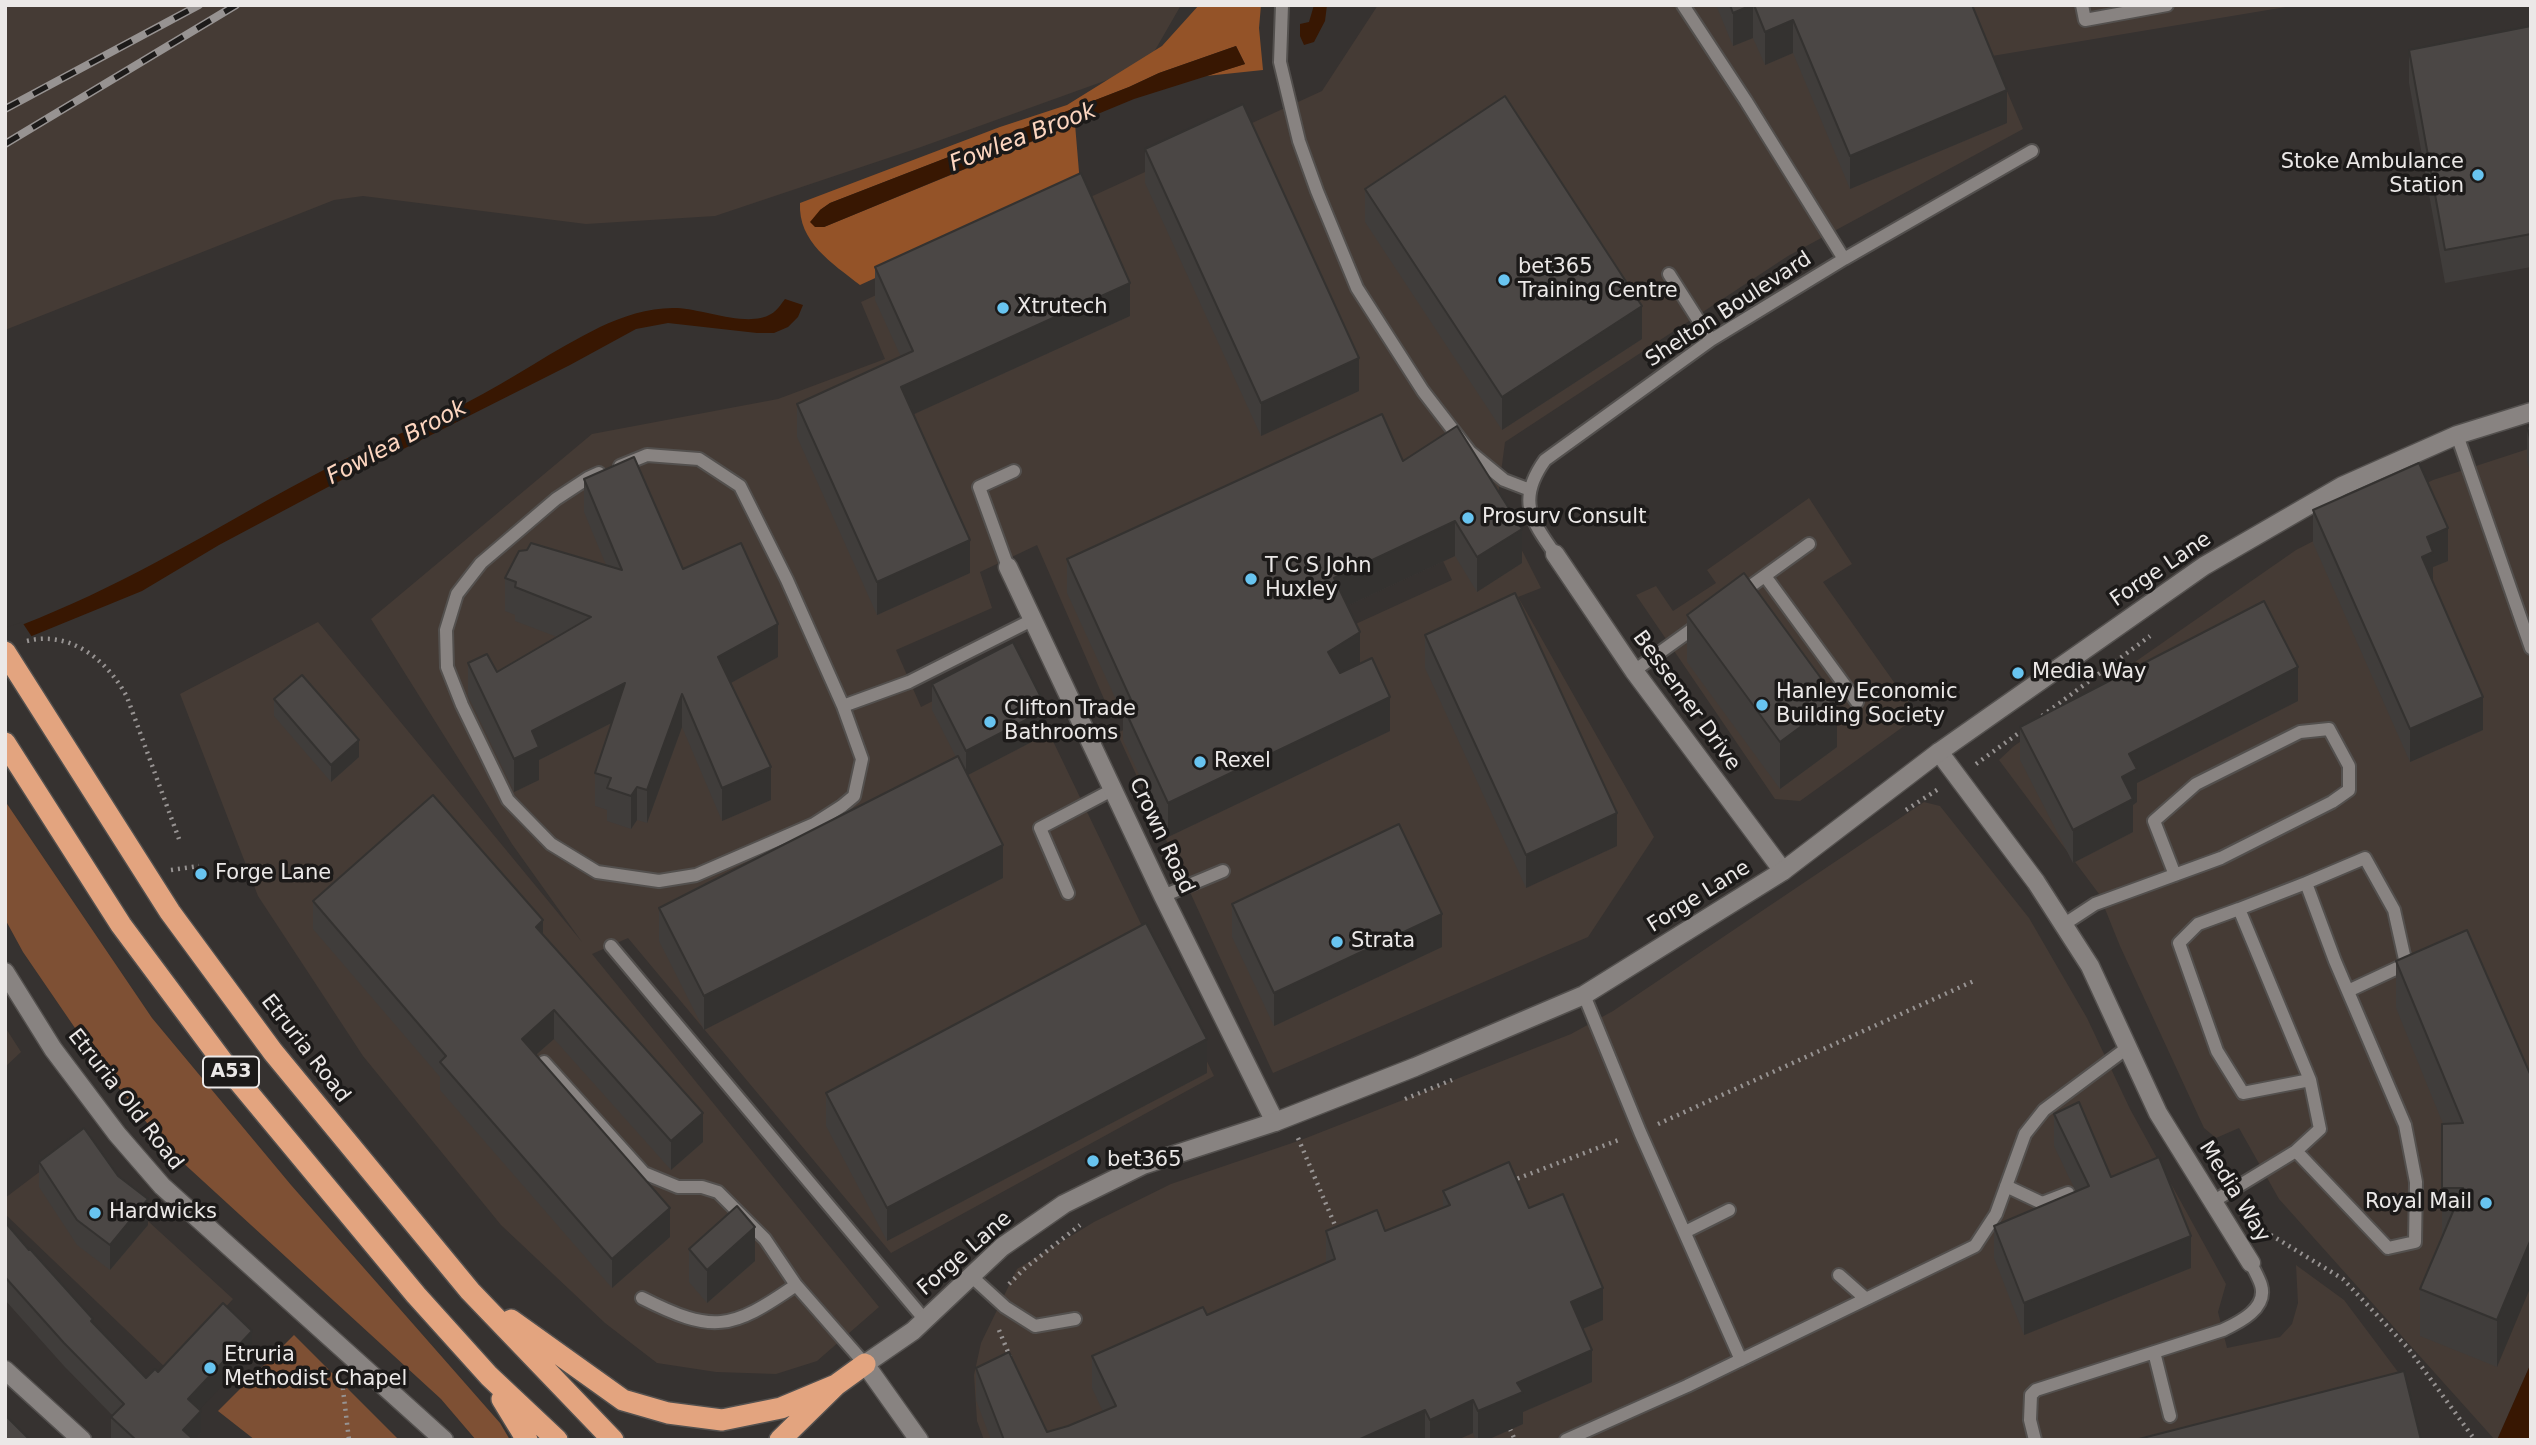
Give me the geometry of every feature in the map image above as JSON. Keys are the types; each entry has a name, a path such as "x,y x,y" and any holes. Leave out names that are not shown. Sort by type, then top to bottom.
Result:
{"highway":[{"name":"Etruria Road","path":"11,649 40,708 170,912 258,1031 470,1291 613,1440"},
{"name":"A53","path":"5,743 121,925 226,1066 416,1295 489,1376 557,1440"},
{"path":"470,1291 624,1400 668,1413 722,1420 781,1408 836,1385"},
{"path":"780,1440 836,1385 865,1364"},
{"path":"489,1376 527,1440"}],"street":[{"name":"Forge Lane","path":"865,1364 913,1331 1002,1247 1064,1204 1143,1165 1275,1122 1415,1067 1584,995 1783,871 1940,752 2204,566 2342,486 2457,435 2531,412"},
{"name":"Bessemer Drive","path":"1555,554 1634,671 1783,871"},
{"name":"Crown Road","path":"1009,567 1163,896 1275,1122"},
{"name":"Media Way","path":"1940,752 2036,882 2090,966 2158,1113 2247,1256"},
{"name":"Etruria Old Road","path":"5,972 53,1049 117,1134 162,1186 444,1440"},
{"path":"865,1364 919,1440"},
{"path":"5,1370 82,1440"}],"lane":[{"path":"1282,5 1280,62 1299,141 1357,288 1423,391 1470,452 1504,480 1530,491 1534,525 1555,554"},
{"path":"1683,5 1844,259"},
{"path":"2082,5 2085,20 2167,5"},
{"name":"Shelton Boulevard","path":"1530,491 1534,475 1545,460 1711,341 1844,259 2032,151"},
{"path":"1669,274 1711,341"},
{"path":"2457,435 2531,649"},
{"path":"647,455 699,459 740,486 843,706 862,759 854,796 842,806 814,824 696,875 659,881 597,872 551,844 509,800 461,705 447,667 446,630 457,594 481,563 556,499 588,478 647,455"},
{"path":"1009,567 979,487 1014,471"},
{"path":"1732,600 1808,544"},
{"path":"1765,576 1857,702"},
{"path":"1634,671 1711,616"},
{"path":"843,706 909,682 1034,619"},
{"path":"2063,925 2095,904 2175,875 2221,858 2332,802 2348,790 2349,766 2329,729 2300,732 2196,784 2154,821 2175,875"},
{"path":"1068,893 1040,828 1114,789"},
{"path":"2310,1080 2243,1093 2217,1051 2179,943 2198,924 2365,858 2394,910 2406,964 2348,991"},
{"path":"1163,896 1223,872"},
{"path":"2296,1151 2388,1248 2415,1242 2416,1182 2405,1125 2306,883"},
{"path":"2214,1201 2296,1151 2320,1129 2310,1080 2239,909"},
{"path":"611,946 925,1320"},
{"path":"1584,995 1640,1132 1741,1360"},
{"path":"1566,1440 1741,1360 1975,1245 1996,1214 2025,1134 2044,1110 2127,1048"},
{"path":"544,1062 644,1173 678,1186 702,1187 718,1192 765,1239 796,1285 865,1364"},
{"path":"2006,1186 2042,1202 2068,1193"},
{"path":"1685,1232 1729,1210"},
{"path":"2035,1440 2029,1406 2031,1395 2036,1390 2223,1330 2246,1318 2261,1300 2262,1287 2247,1256"},
{"path":"1839,1275 1866,1299"},
{"path":"971,1276 1005,1307 1035,1326 1075,1319"},
{"path":"642,1298 689,1320 708,1323 747,1316 796,1285"},
{"path":"2154,1352 2170,1416"}],"path":[{"path":"2041,717 2161,628"},
{"path":"11,649 29,640 47,637 70,642 97,658 117,678 127,697 179,839"},
{"path":"1986,757 2030,725"},
{"path":"1507,1182 1640,1132 1976,980"},
{"path":"1275,1122 1301,1140 1340,1239"},
{"path":"2247,1256 2266,1232 2343,1279 2408,1348 2475,1440"},
{"path":"338,1345 349,1440"},
{"path":"1510,1429 1515,1440"}],"shaded area":[{"path":"5,5 1181,5 1146,66 921,147 715,216 586,224 363,196 334,200 5,330"},
{"path":"1199,5 1261,5 1259,28 1263,70 1206,76 1245,64 1236,46 1159,73 830,203 820,210 824,227 1075,124 1080,184 860,285 828,260 811,240 801,217 800,203 1000,127 1067,105 1162,46"},
{"path":"1378,5 2298,5 1992,56 2023,129 1788,256 1505,442 1498,495 1506,519 1541,588 1518,597 1654,837 1588,937 1273,1073 1117,733 1452,580 1443,561 1111,715 1037,545 980,572 992,608 896,650 921,707 1014,660 1214,1076 891,1253 628,938 592,954 879,1307 817,1361 776,1374 716,1372 657,1363 605,1323 501,1225 363,1056 258,896 180,694 318,622 582,942 512,844 371,619 592,434 778,399 885,359 861,302 1322,91"},
{"path":"2531,448 2531,1363 2495,1440 2279,1199 2239,1128 2216,1138 2204,1128 2120,946 2099,894 1999,760 2014,746 2296,550 2433,480"},
{"path":"1809,498 1852,564 1823,582 1918,716 1800,801 1775,799 1636,595 1656,586 1673,611 1716,583 1707,570"},
{"path":"5,801 152,1018 291,1185 500,1423 510,1440 476,1440 441,1399 168,1149 101,1066 23,952 5,919"},
{"name":"bet365","path":"1924,802 1940,806 2029,918 2087,1018 2130,1109 2226,1284 2218,1312 2227,1348 2280,1337 2292,1324 2298,1303 2296,1265 2344,1300 2404,1380 2419,1440 984,1440 977,1421 974,1375 981,1343 1017,1269 1094,1222 1171,1184 1301,1140 1571,1034 1613,1011"},
{"path":"5,1027 21,1052 5,1067"},
{"path":"83,1139 125,1200 233,1299 168,1370 5,1214 5,1198"},
{"path":"294,1335 399,1440 255,1440 218,1411"}],"water":[{"path":"1314,5 1327,5 1325,21 1314,42 1304,45 1300,36 1300,24 1309,22"},
{"name":"Fowlea Brook","path":"1236,46 1245,64 1134,99 824,227 815,227 810,222 830,203 1159,73"},
{"name":"Fowlea Brook","path":"785,299 803,305 798,317 788,327 774,333 668,323 636,329 328,487 219,545 142,591 5,647 5,631 73,604 138,572 324,470 466,403 609,323 637,313 667,308 688,309 738,319 761,318 773,313"},
{"path":"2531,1363 2531,1440 2497,1440"}],"pier":[{"path":"22,622 34,640 5,650 5,628"}],"building":[{"path":"1730,5 1752,5 1733,13"},
{"path":"1754,5 1972,5 2007,90 1850,156 1793,20 1765,32"},
{"name":"Stoke Ambulance Station","path":"2531,26 2531,234 2445,250 2409,50"},
{"name":"bet365 Training Centre","path":"1505,96 1642,306 1502,397 1365,189"},
{"path":"1243,104 1359,358 1261,403 1145,149"},
{"path":"1081,173 1130,283 901,387 970,540 877,582 797,404 913,351 875,267"},
{"path":"1382,414 1403,461 1457,426 1522,529 1477,557 1455,521 1334,578 1360,632 1328,652 1340,673 1372,658 1390,697 1168,803 1123,706 1132,702 1067,559"},
{"path":"2531,426 2531,442 2527,427"},
{"path":"634,457 683,569 741,543 778,624 718,657 771,767 722,788 682,694 647,790 637,787 631,796 607,788 611,778 595,773 625,683 532,731 539,747 514,759 468,663 487,654 497,672 591,617 515,587 516,582 505,578 519,551 527,550 531,543 622,570 584,479"},
{"path":"2419,463 2448,528 2427,537 2433,552 2422,557 2483,697 2410,729 2313,510"},
{"path":"1744,573 1837,700 1780,742 1687,615"},
{"path":"1515,593 1617,813 1526,855 1425,635"},
{"path":"2264,601 2298,667 2129,754 2137,769 2122,777 2133,799 2073,830 2020,727"},
{"name":"Clifton Trade Bathrooms","path":"1013,642 1047,709 966,751 932,684"},
{"path":"302,675 359,740 331,765 274,699"},
{"path":"958,756 1003,845 704,996 659,908"},
{"path":"433,795 543,920 536,927 703,1113 671,1141 554,1010 522,1039 670,1208 612,1259 440,1062 446,1056 313,901"},
{"name":"Strata","path":"1399,824 1442,914 1274,993 1232,904"},
{"path":"1146,923 1207,1039 887,1208 826,1093"},
{"name":"Royal Mail","path":"2467,930 2531,1076 2531,1239 2497,1320 2420,1289 2463,1188 2442,1188 2442,1124 2463,1123 2396,961"},
{"path":"2079,1102 2111,1177 2159,1157 2191,1236 2024,1303 1994,1226 2089,1186 2054,1114"},
{"path":"84,1128 118,1176 148,1199 110,1245 77,1220 39,1162"},
{"path":"1509,1162 1529,1208 1563,1194 1603,1288 1571,1302 1592,1350 1517,1383 1523,1392 1478,1411 1473,1400 1430,1420 1425,1410 1358,1440 1004,1440 976,1368 1009,1352 1047,1432 1068,1426 1116,1406 1092,1356 1203,1307 1207,1315 1335,1259 1326,1231 1377,1210 1385,1231 1450,1205 1443,1191"},
{"path":"737,1206 755,1227 707,1270 689,1249"},
{"path":"5,1222 93,1319 91,1321 146,1378 155,1369 158,1372 223,1303 252,1331 188,1399 201,1411 183,1430 194,1440 136,1440 111,1417 124,1404 5,1277"},
{"path":"2404,1371 2421,1440 2135,1440"},
{"path":"5,1415 30,1440 5,1440"}],"railway":[{"path":"5,109 199,5"},
{"path":"5,144 236,5"}],"place":[{"name":"Stoke Ambulance Station","path":"2478,175"},
{"name":"bet365 Training Centre","path":"1504,280"},
{"name":"Xtrutech","path":"1003,308"},
{"name":"Prosurv Consult","path":"1468,518"},
{"name":"T C S John Huxley","path":"1251,579"},
{"name":"Media Way","path":"2018,673"},
{"name":"Hanley Economic Building Society","path":"1762,705"},
{"name":"Clifton Trade Bathrooms","path":"990,722"},
{"name":"Rexel","path":"1200,762"},
{"name":"Forge Lane","path":"201,874"},
{"name":"Strata","path":"1337,942"},
{"name":"bet365","path":"1093,1161"},
{"name":"Royal Mail","path":"2486,1203"},
{"name":"Hardwicks","path":"95,1213"},
{"name":"Etruria Methodist Chapel","path":"210,1368"}]}
